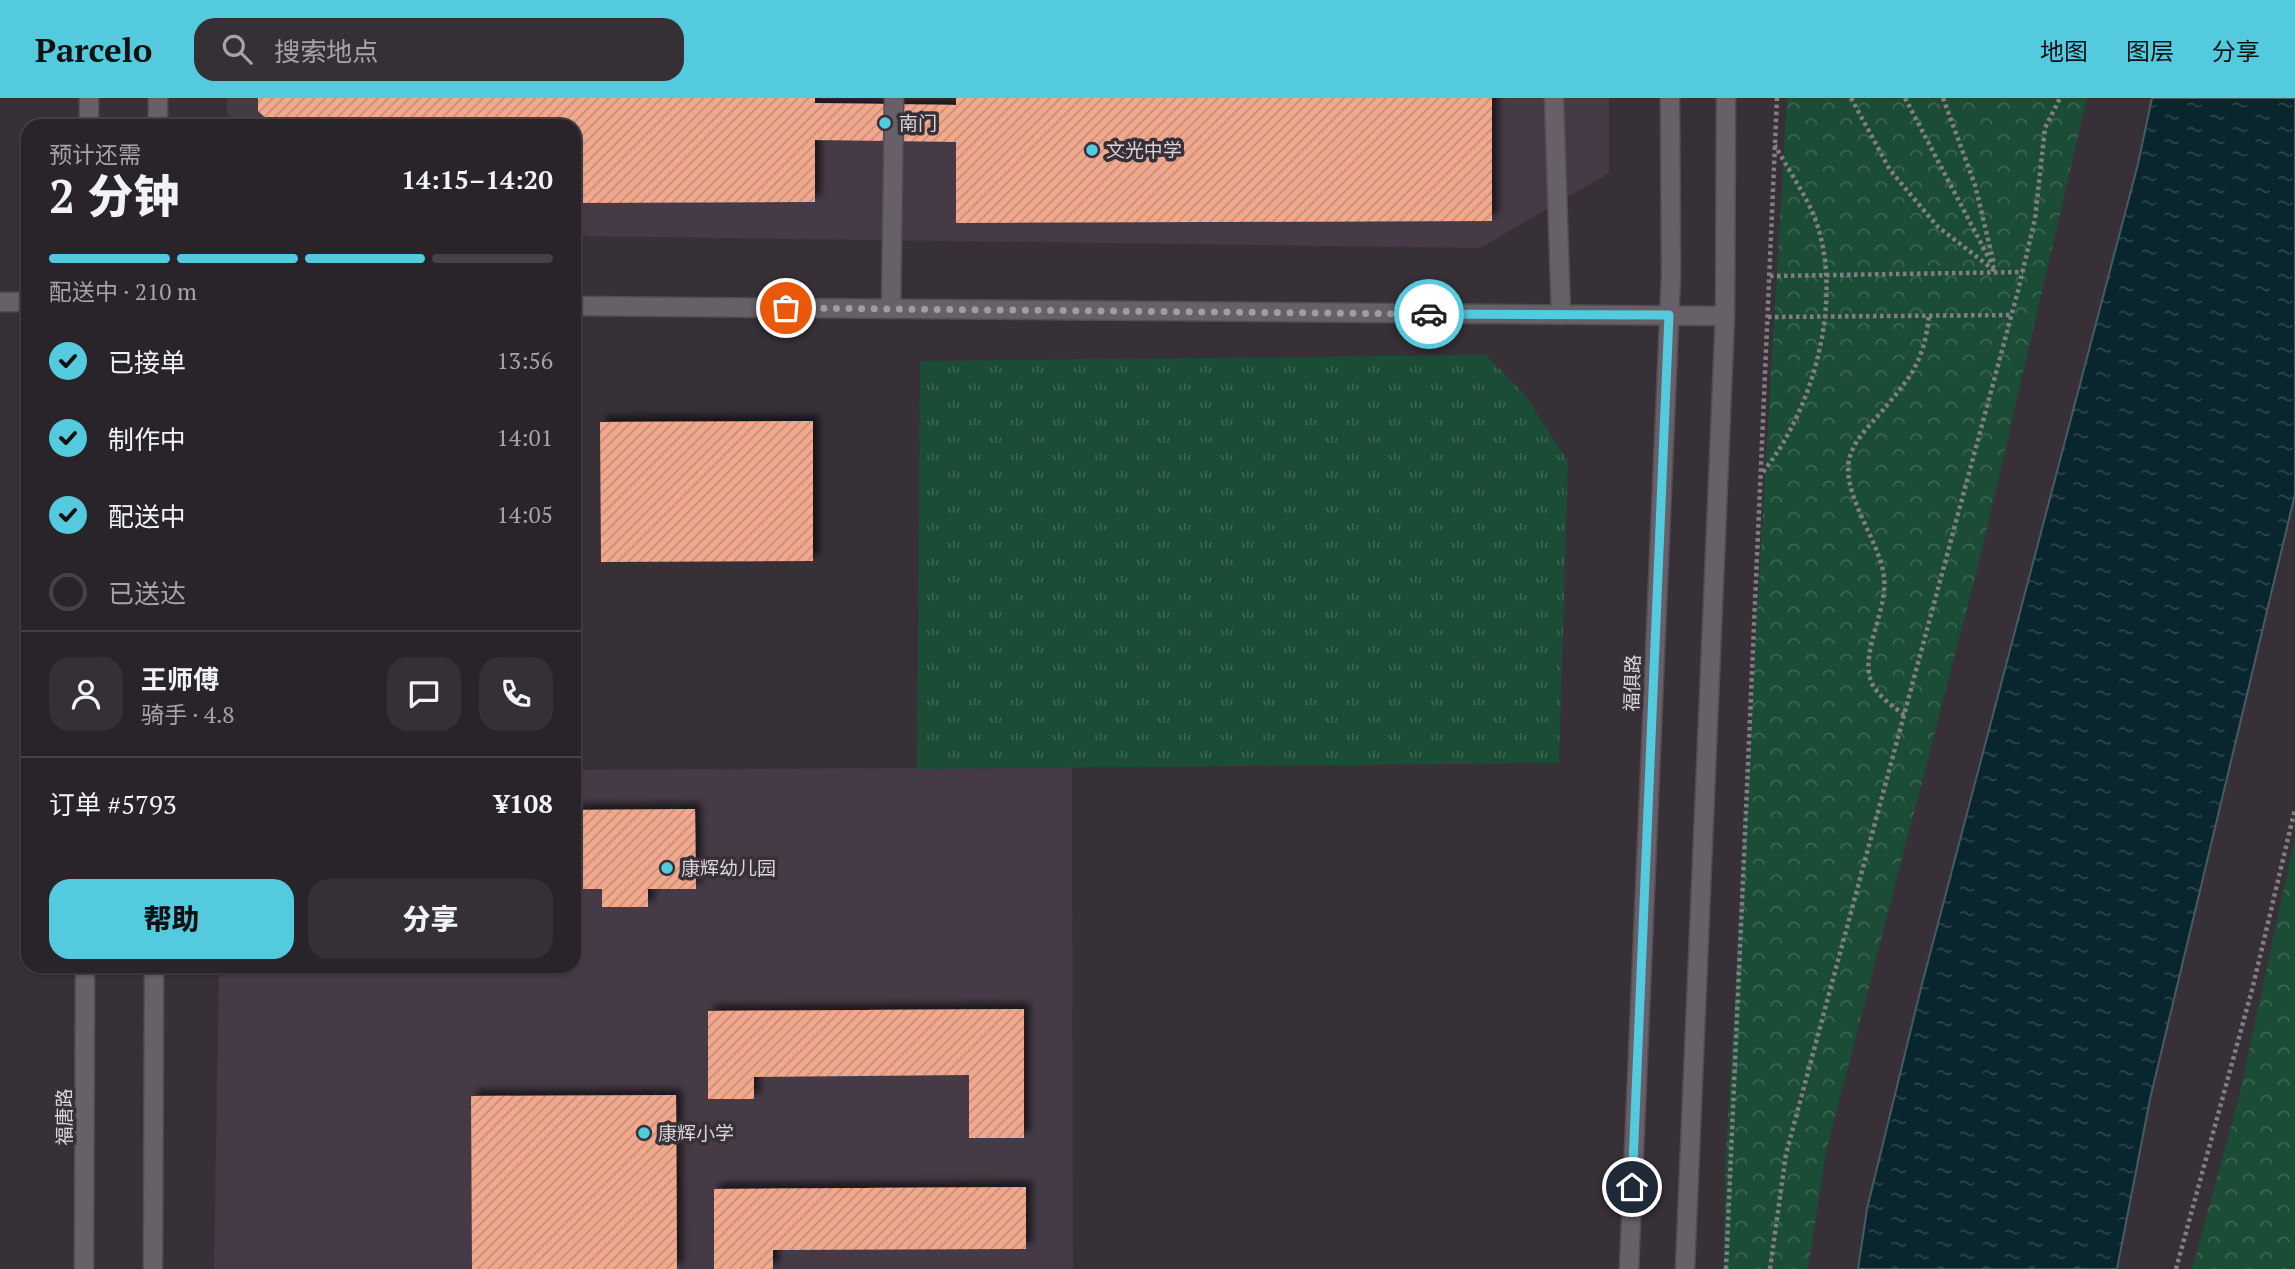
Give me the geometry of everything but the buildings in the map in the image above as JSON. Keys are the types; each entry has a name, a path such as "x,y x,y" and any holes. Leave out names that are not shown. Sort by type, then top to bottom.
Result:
{"main road":[{"path":"89,98 89,119"},
{"path":"158,98 158,119"},
{"path":"891,309 894,98"},
{"path":"1554,98 1561,315"},
{"name":"福俱路","path":"1629,1269 1669,315 1670,98"},
{"path":"1685,1269 1726,316 1726,98"},
{"path":"0,302 21,302"},
{"path":"581,306 1726,316"},
{"name":"福唐路","path":"84,1269 85,973"},
{"path":"153,1269 154,973"}],"path":[{"path":"1726,1269 1777,98"},
{"path":"1851,98 1890,170 1937,226 1996,272"},
{"path":"1905,98 1996,272"},
{"path":"1943,98 1975,185 1996,272"},
{"path":"1770,1269 1786,1154 2012,315 2035,219 2045,128 2060,98"},
{"path":"1762,473 1774,457 1814,380 1822,340 1823,316 1823,253 1814,215 1775,145"},
{"path":"1770,276 2023,272"},
{"path":"1904,715 1871,682 1868,665 1882,615 1884,578 1880,557 1856,502 1848,466 1851,452 1862,435 1914,369 1926,347 1929,315"},
{"path":"1768,317 2012,315"},
{"path":"2176,1269 2253,986 2295,808"}],"shaded area":[{"name":"文光中学","path":"227,98 1609,98 1609,173 1480,248 581,236 581,119 233,119 227,113"},
{"name":"康辉小学","path":"1072,767 1073,1269 214,1269 219,973 581,973 581,770"}],"green space":[{"path":"1787,98 2087,98 1981,554 1826,1152 1808,1269 1724,1269 1725,1167"},
{"path":"1486,355 1526,396 1568,462 1559,763 917,769 920,361"},
{"path":"2295,837 2295,1269 2192,1269 2238,1101"}],"water":[{"path":"2152,98 2295,98 2295,494 2150,1099 2117,1269 1858,1269 1867,1209 1921,988 2138,164"}],"way so far":[{"path":"786,308 1429,314"}],"place":[{"name":"南门","path":"885,123"},
{"name":"文光中学","path":"1092,150"},
{"name":"康辉幼儿园","path":"667,868"},
{"name":"康辉小学","path":"644,1133"}],"route":[{"path":"1429,314 1669,315 1632,1187"}]}
